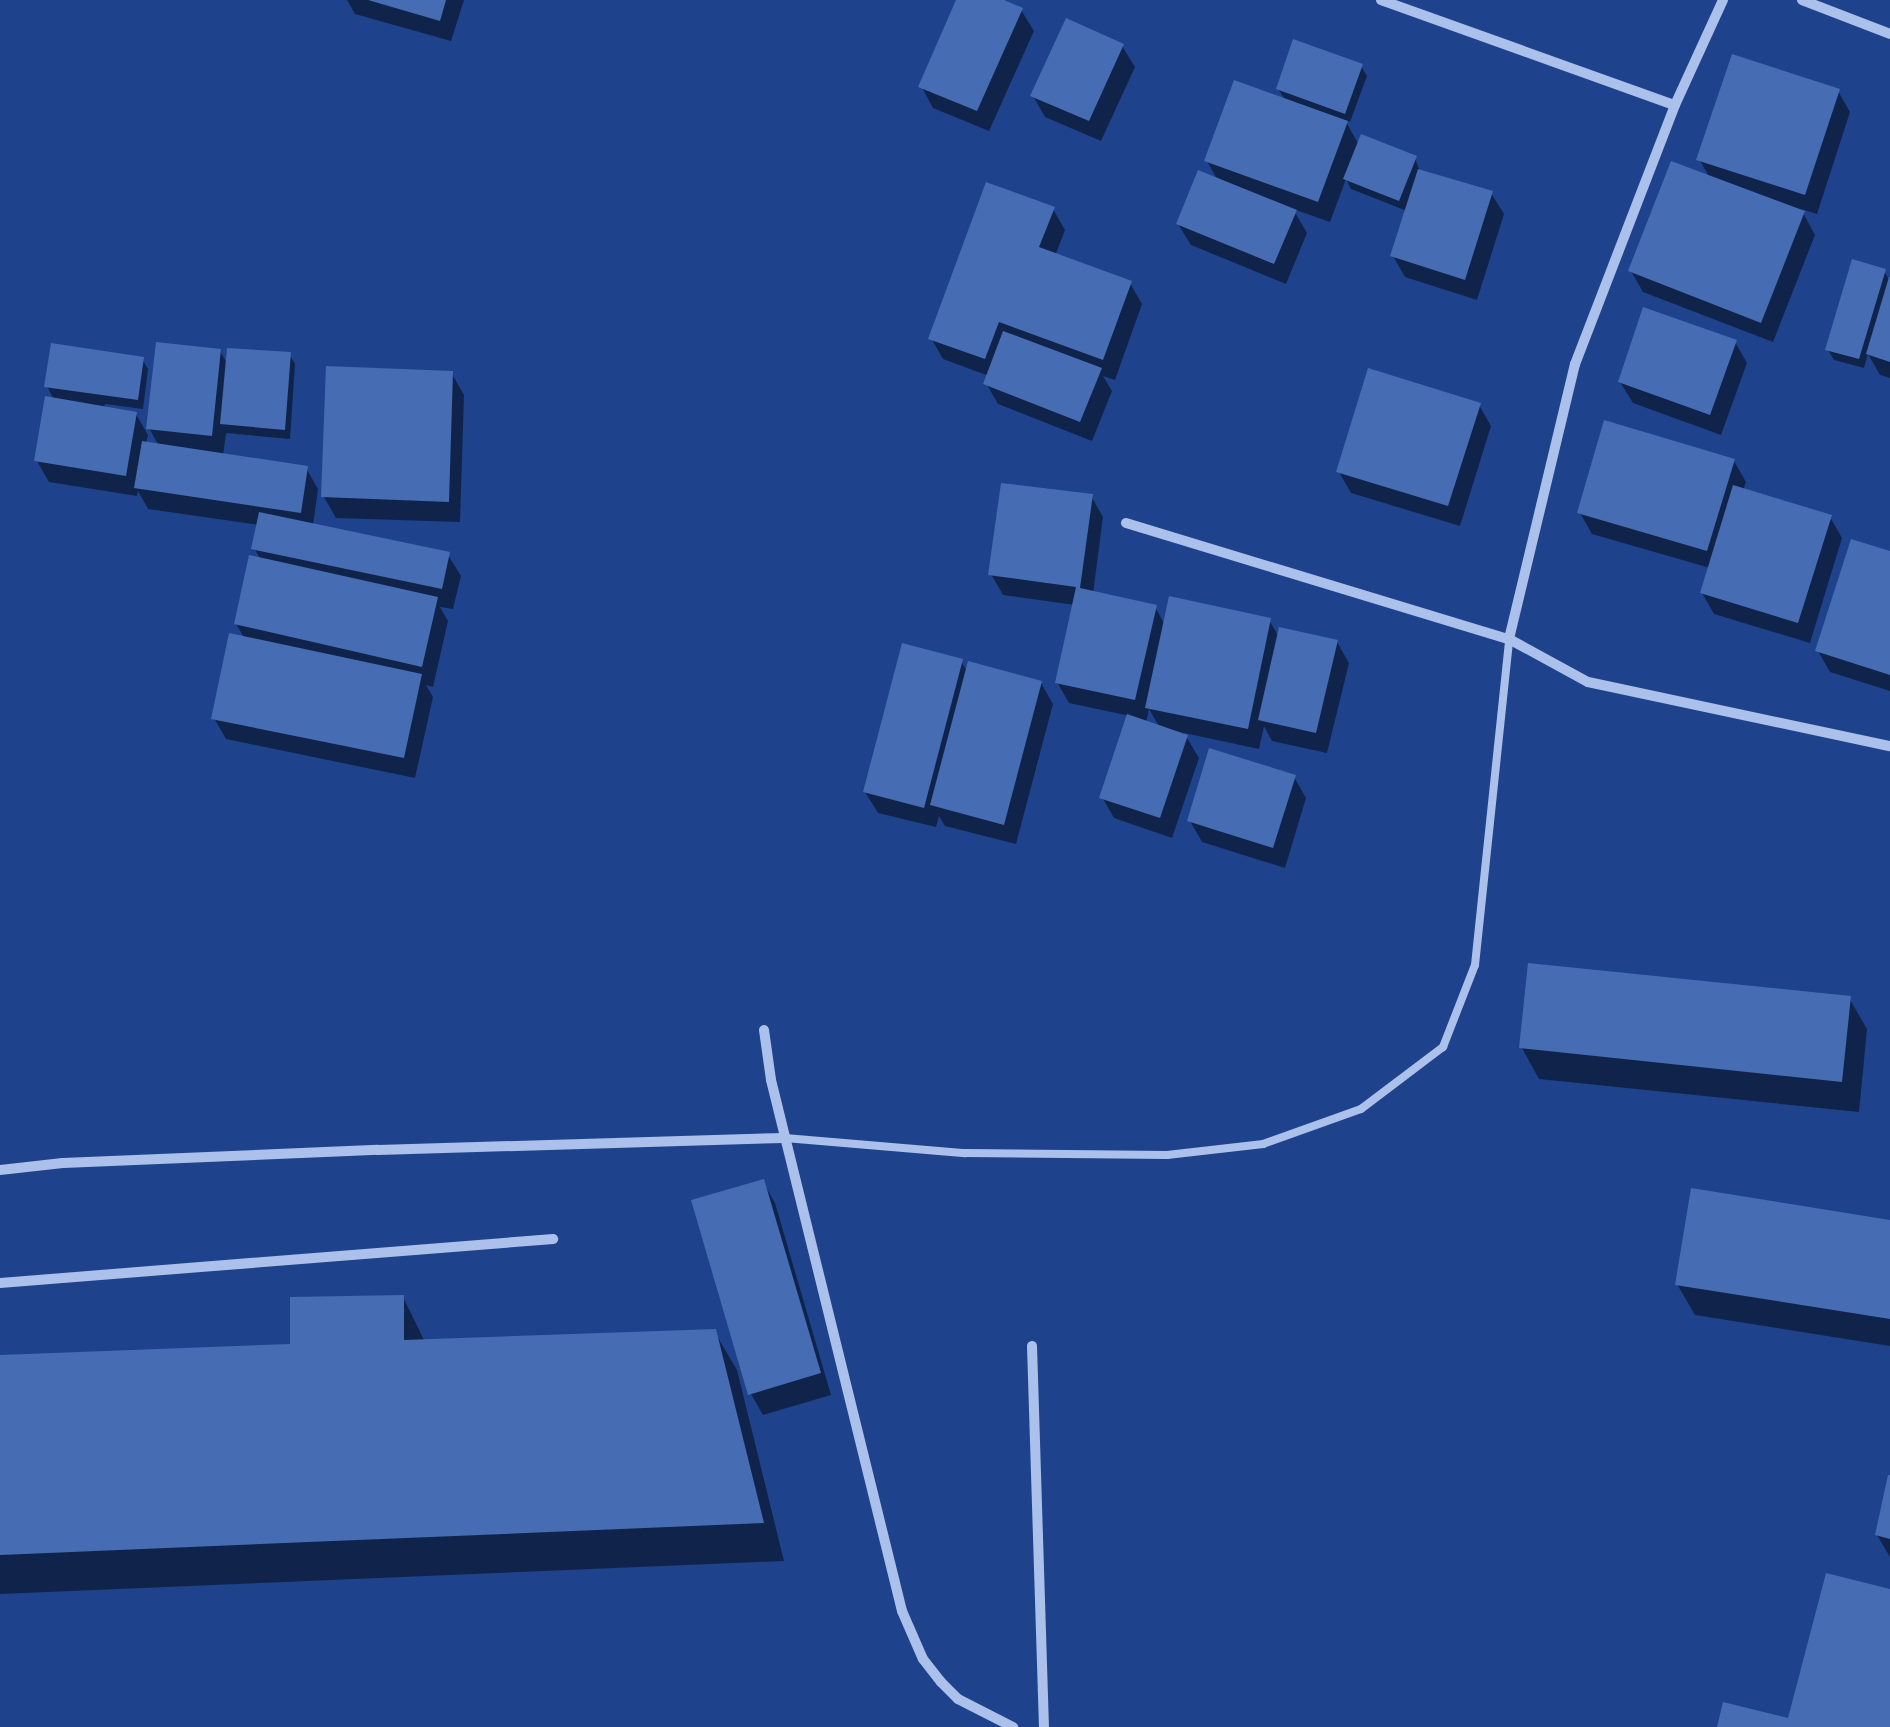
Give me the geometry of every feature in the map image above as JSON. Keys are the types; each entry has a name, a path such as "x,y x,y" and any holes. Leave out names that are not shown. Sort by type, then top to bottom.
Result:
{"street":[{"path":"1381,0 1675,104"},
{"path":"1509,639 1575,364 1675,104 1722,0"},
{"path":"1802,0 1890,34"},
{"path":"1126,523 1509,639 1588,682 1890,746"},
{"path":"764,1030 786,1138 902,1611 923,1659 941,1682 970,1706 1013,1727"},
{"path":"0,1170 63,1163 339,1151 786,1138"},
{"path":"0,1283 553,1238"},
{"path":"1032,1346 1044,1727"}],"lane":[{"path":"786,1138 965,1153 1167,1155 1263,1144 1361,1109 1443,1047 1475,965 1509,639"}],"building":[{"path":"368,0 446,0 440,21"},
{"path":"956,0 1004,0 1023,8 977,111 918,87"},
{"path":"1066,18 1124,44 1089,121 1030,96"},
{"path":"1293,39 1363,64 1345,114 1276,89"},
{"path":"1732,54 1840,89 1805,195 1696,160"},
{"path":"1234,80 1348,121 1318,202 1204,161"},
{"path":"1361,134 1417,156 1399,201 1343,179"},
{"path":"1671,161 1805,211 1761,323 1628,271"},
{"path":"1418,169 1493,191 1465,280 1390,256"},
{"path":"1198,170 1297,210 1274,264 1176,224"},
{"path":"986,182 1055,207 1039,247 1132,281 1103,360 999,322 985,359 928,339"},
{"path":"1852,259 1886,269 1859,359 1825,350"},
{"path":"1890,277 1890,362 1866,354"},
{"path":"1643,307 1737,340 1710,415 1618,382"},
{"path":"1003,331 1102,368 1080,422 983,384"},
{"path":"156,342 221,349 212,436 146,429"},
{"path":"51,343 144,357 138,400 44,387"},
{"path":"227,348 291,352 285,430 220,424"},
{"path":"326,366 453,371 449,502 321,497"},
{"path":"1368,368 1481,403 1448,506 1336,472"},
{"path":"45,396 137,412 126,476 34,461"},
{"path":"1604,420 1735,459 1707,551 1577,513"},
{"path":"142,441 308,466 301,513 134,488"},
{"path":"1001,483 1093,494 1080,588 1157,605 1135,700 1055,683 1076,587 988,575"},
{"path":"1733,485 1832,515 1798,623 1700,593"},
{"path":"259,512 450,552 442,589 251,549"},
{"path":"1851,539 1890,551 1890,675 1815,651"},
{"path":"249,555 438,597 422,667 234,624"},
{"path":"1169,596 1271,618 1248,729 1145,708"},
{"path":"1279,627 1338,640 1316,733 1258,720"},
{"path":"229,633 422,674 404,758 211,719"},
{"path":"902,643 963,659 924,808 863,792"},
{"path":"968,661 1042,681 1004,825 930,805"},
{"path":"1127,714 1188,735 1160,818 1099,798"},
{"path":"1209,748 1296,775 1273,848 1187,821"},
{"path":"1528,963 1851,996 1842,1082 1519,1048"},
{"path":"764,1179 821,1373 748,1395 691,1200"},
{"path":"1691,1188 1890,1220 1890,1319 1675,1285"},
{"path":"404,1295 404,1340 716,1329 764,1523 0,1555 0,1355 290,1344 290,1297"},
{"path":"1890,1475 1890,1539 1875,1535"},
{"path":"1826,1573 1890,1589 1890,1727 1717,1727 1723,1702 1788,1718"}]}
